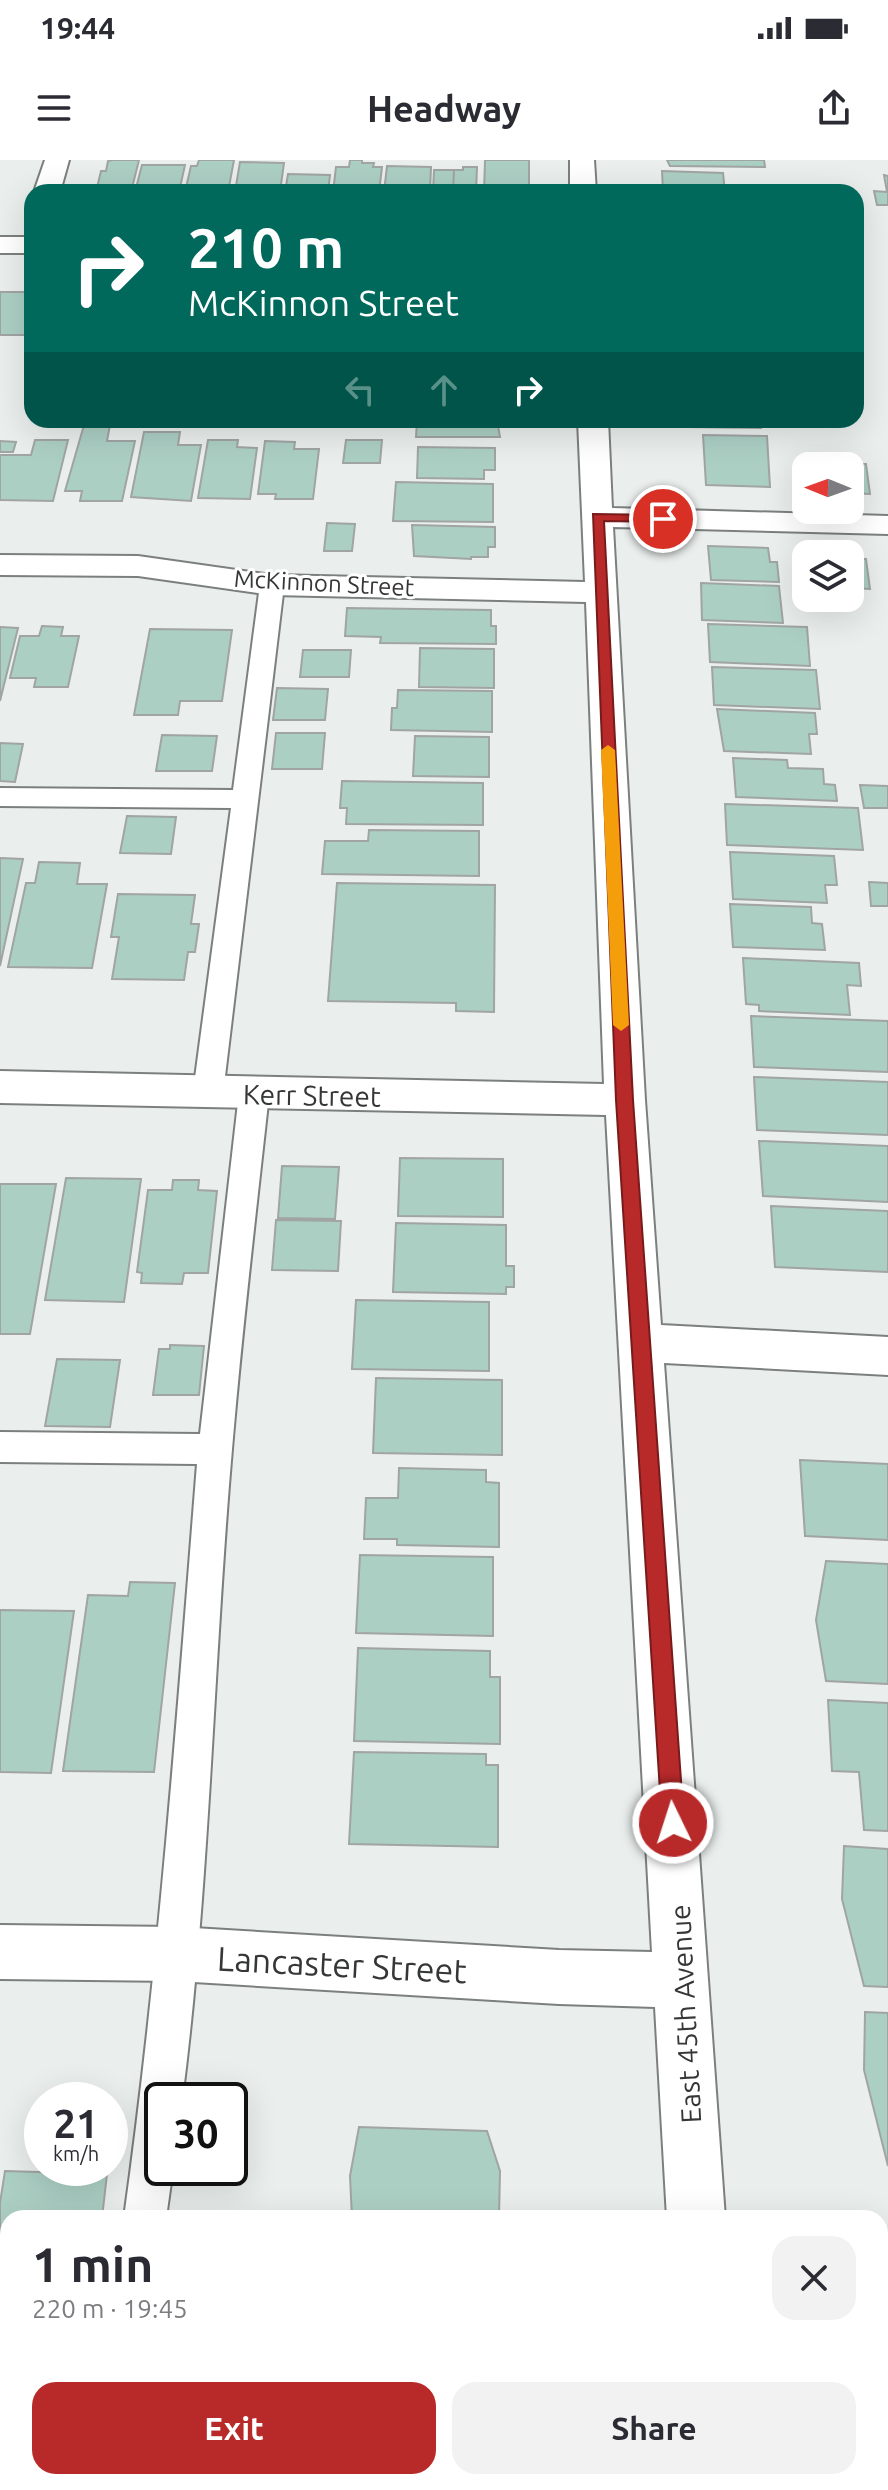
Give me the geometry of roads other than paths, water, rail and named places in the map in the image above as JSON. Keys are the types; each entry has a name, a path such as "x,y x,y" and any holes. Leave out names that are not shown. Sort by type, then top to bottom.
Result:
{"street":[{"path":"50,184 57,160"},
{"path":"582,160 583,184"},
{"path":"0,245 24,243"},
{"name":"East 45th Avenue","path":"593,428 625,1100 696,2210"},
{"path":"598,517 888,525"},
{"name":"McKinnon Street","path":"0,565 138,566 272,585 600,592"},
{"name":"Kerr Street","path":"0,1087 625,1100"},
{"path":"640,1343 888,1356"},
{"name":"Lancaster Street","path":"0,1952 177,1954 559,1977 683,1980"}],"lane":[{"path":"208,1093 272,585"},
{"path":"0,797 244,799"},
{"path":"146,2210 177,1954 215,1449 254,1094"},
{"path":"0,1447 215,1449"}]}
